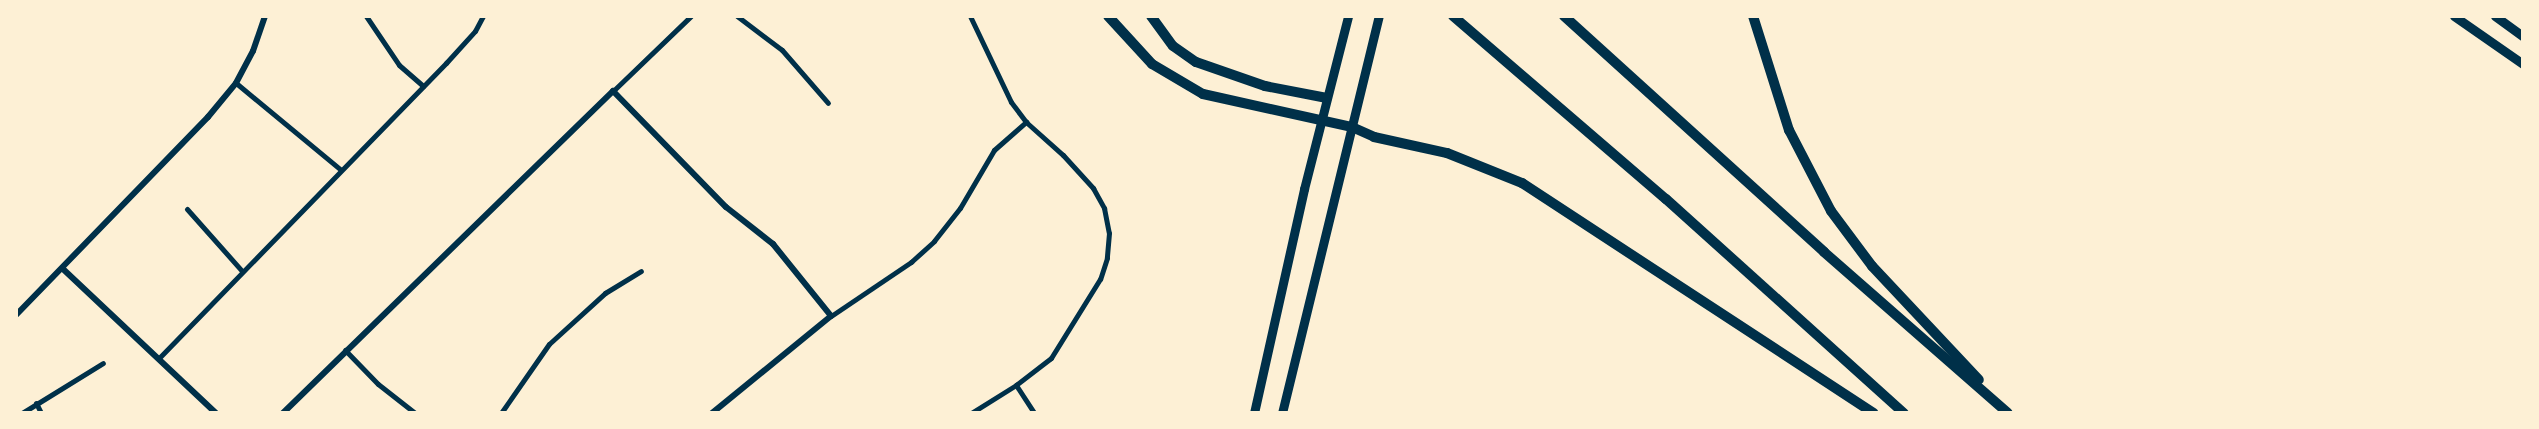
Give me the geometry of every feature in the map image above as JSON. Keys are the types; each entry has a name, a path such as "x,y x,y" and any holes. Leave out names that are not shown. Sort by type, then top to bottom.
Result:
{"highway":[{"path":"1108,16 1141,54 1190,88 1217,99 1352,127 1374,137 1466,160 1540,193 1874,413"},
{"path":"1151,16 1166,39 1196,62 1265,86 1327,98"},
{"path":"1452,16 1666,199 1904,413"},
{"path":"1564,16 1824,252 2008,413"},
{"path":"1753,16 1789,130 1831,211 1872,266 2008,413"}],"main road":[{"path":"1254,413 1327,98 1348,16"},
{"path":"1282,413 1379,16"},
{"path":"2454,16 2523,64"},
{"path":"2495,16 2523,36"}],"street":[{"path":"16,316 208,117 236,83 253,52 265,16"},
{"path":"366,16 399,65 423,86"},
{"path":"159,358 340,169 423,86 475,31 483,16"},
{"path":"283,413 345,350 691,16"},
{"path":"737,16 782,50 828,103"},
{"path":"970,16 1003,88 1026,122 1063,155 1093,188 1104,208 1109,241 1100,279 1060,346 1040,368 971,413"},
{"path":"236,83 340,169"},
{"path":"612,91 726,207 773,244 831,316"},
{"path":"712,413 831,316 925,250 960,208 994,150 1026,122"},
{"path":"187,208 242,271"},
{"path":"62,269 216,413"},
{"path":"501,413 549,344 605,293 641,271"},
{"path":"345,350 378,384 415,413"},
{"path":"22,413 103,363"},
{"path":"1016,385 1034,413"},
{"path":"36,403 41,413"}]}
